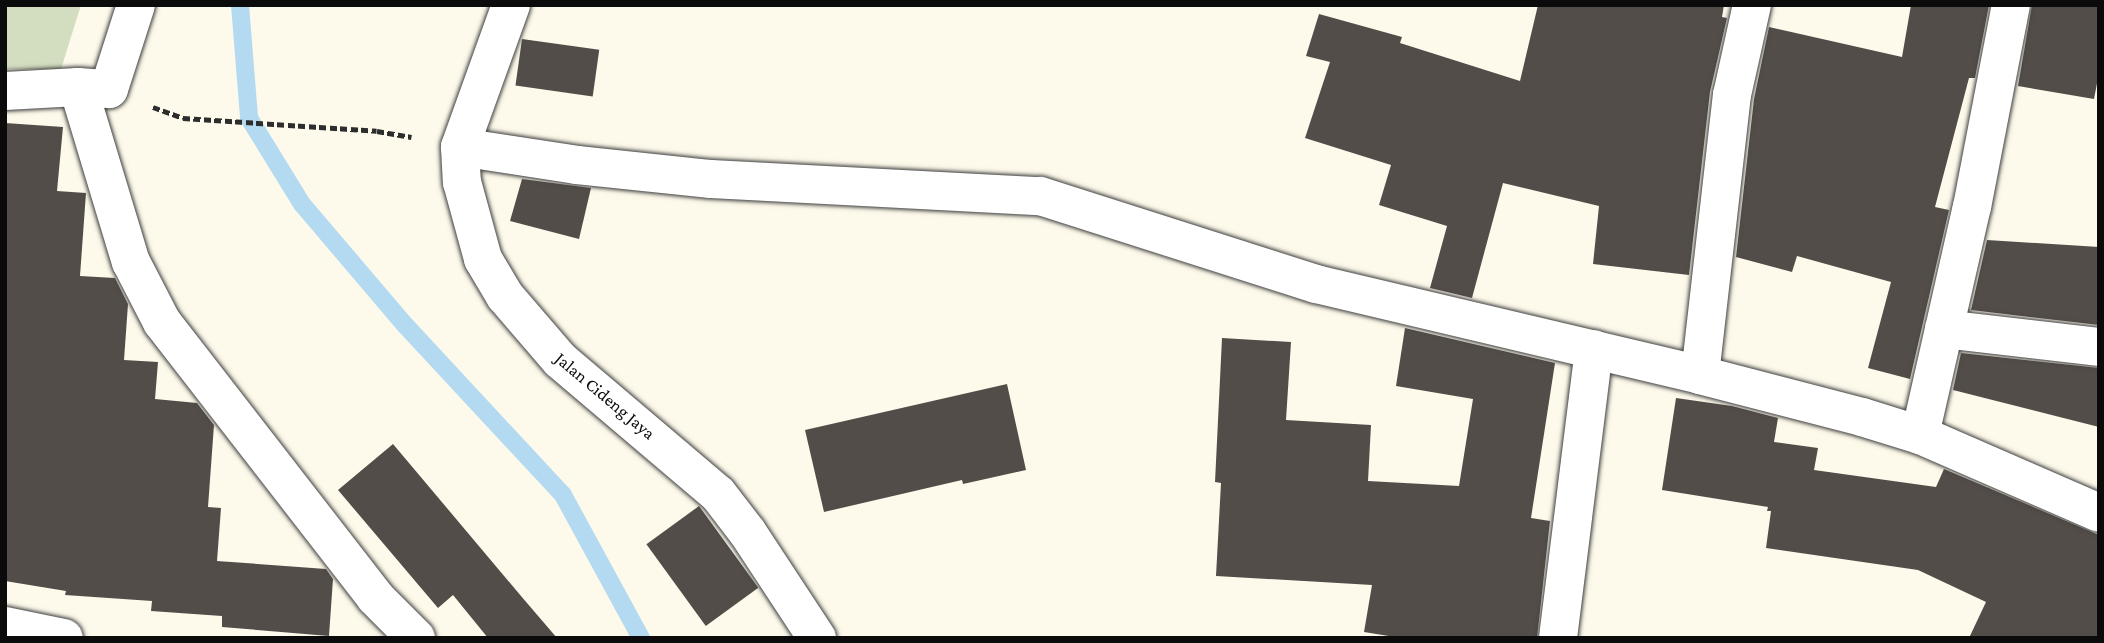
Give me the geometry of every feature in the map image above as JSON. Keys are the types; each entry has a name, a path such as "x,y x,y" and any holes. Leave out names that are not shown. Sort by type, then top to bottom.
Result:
{"street":[{"path":"5,91 78,87 109,89 136,5"},
{"name":"Jalan Cideng Jaya","path":"511,5 460,147 461,182 471,224 484,259 505,296 560,360 718,494 756,544 817,638"},
{"path":"1700,375 1732,94 1752,5"},
{"path":"1920,435 1972,207 2011,5"},
{"path":"78,87 131,262 144,294 162,322 375,597 394,631"},
{"path":"460,147 577,165 711,179 1040,195 1316,284 1700,375 1920,435 2099,513"},
{"path":"1944,329 2099,347"},
{"path":"1558,638 1594,349"},
{"path":"5,626 64,638"}],"path":[{"path":"183,118 377,131"}],"green space":[{"path":"5,5 81,5 61,69 5,69"}],"building":[{"path":"1538,5 1724,5 1722,17 1727,18 1710,92 1689,275 1593,264 1599,206 1503,183 1472,298 1430,288 1447,226 1379,205 1391,165 1305,138 1330,62 1306,56 1319,14 1402,37 1400,43 1520,81"},
{"path":"1911,5 1989,5 1975,78 1969,78 1935,207 1949,210 1910,379 1868,368 1891,282 1797,256 1792,272 1736,257 1754,99 1769,27 1902,57"},
{"path":"2032,5 2099,5 2099,73 2094,99 2018,86"},
{"path":"522,39 599,50 593,96 515,86"},
{"path":"5,123 63,127 57,191 86,193 80,276 115,278 128,304 124,360 158,362 155,399 197,403 214,425 208,507 221,508 217,561 326,569 333,579 329,636 222,627 222,616 151,611 152,601 65,595 66,591 5,581"},
{"path":"522,179 591,188 579,239 510,221"},
{"path":"1987,240 2099,247 2099,325 1971,310"},
{"path":"1405,328 1555,363 1531,518 1550,521 1537,638 1401,638 1364,632 1372,585 1216,576 1221,483 1215,482 1222,338 1291,342 1286,420 1371,425 1368,481 1459,486 1473,399 1396,386"},
{"path":"1961,353 2099,368 2099,427 1953,390"},
{"path":"1007,384 1026,470 963,484 962,480 824,512 805,430"},
{"path":"1676,398 1732,406 1778,418 1774,442 1818,448 1814,470 1936,487 1944,469 2099,535 2099,638 1969,638 1986,602 1918,570 1766,548 1771,511 1767,511 1768,507 1662,490"},
{"path":"393,444 557,638 488,638 453,595 438,608 338,490"},
{"path":"699,506 758,588 706,626 646,544"}],"waterway":[{"path":"240,5 249,118 302,204 406,326 563,495 641,638"}]}
